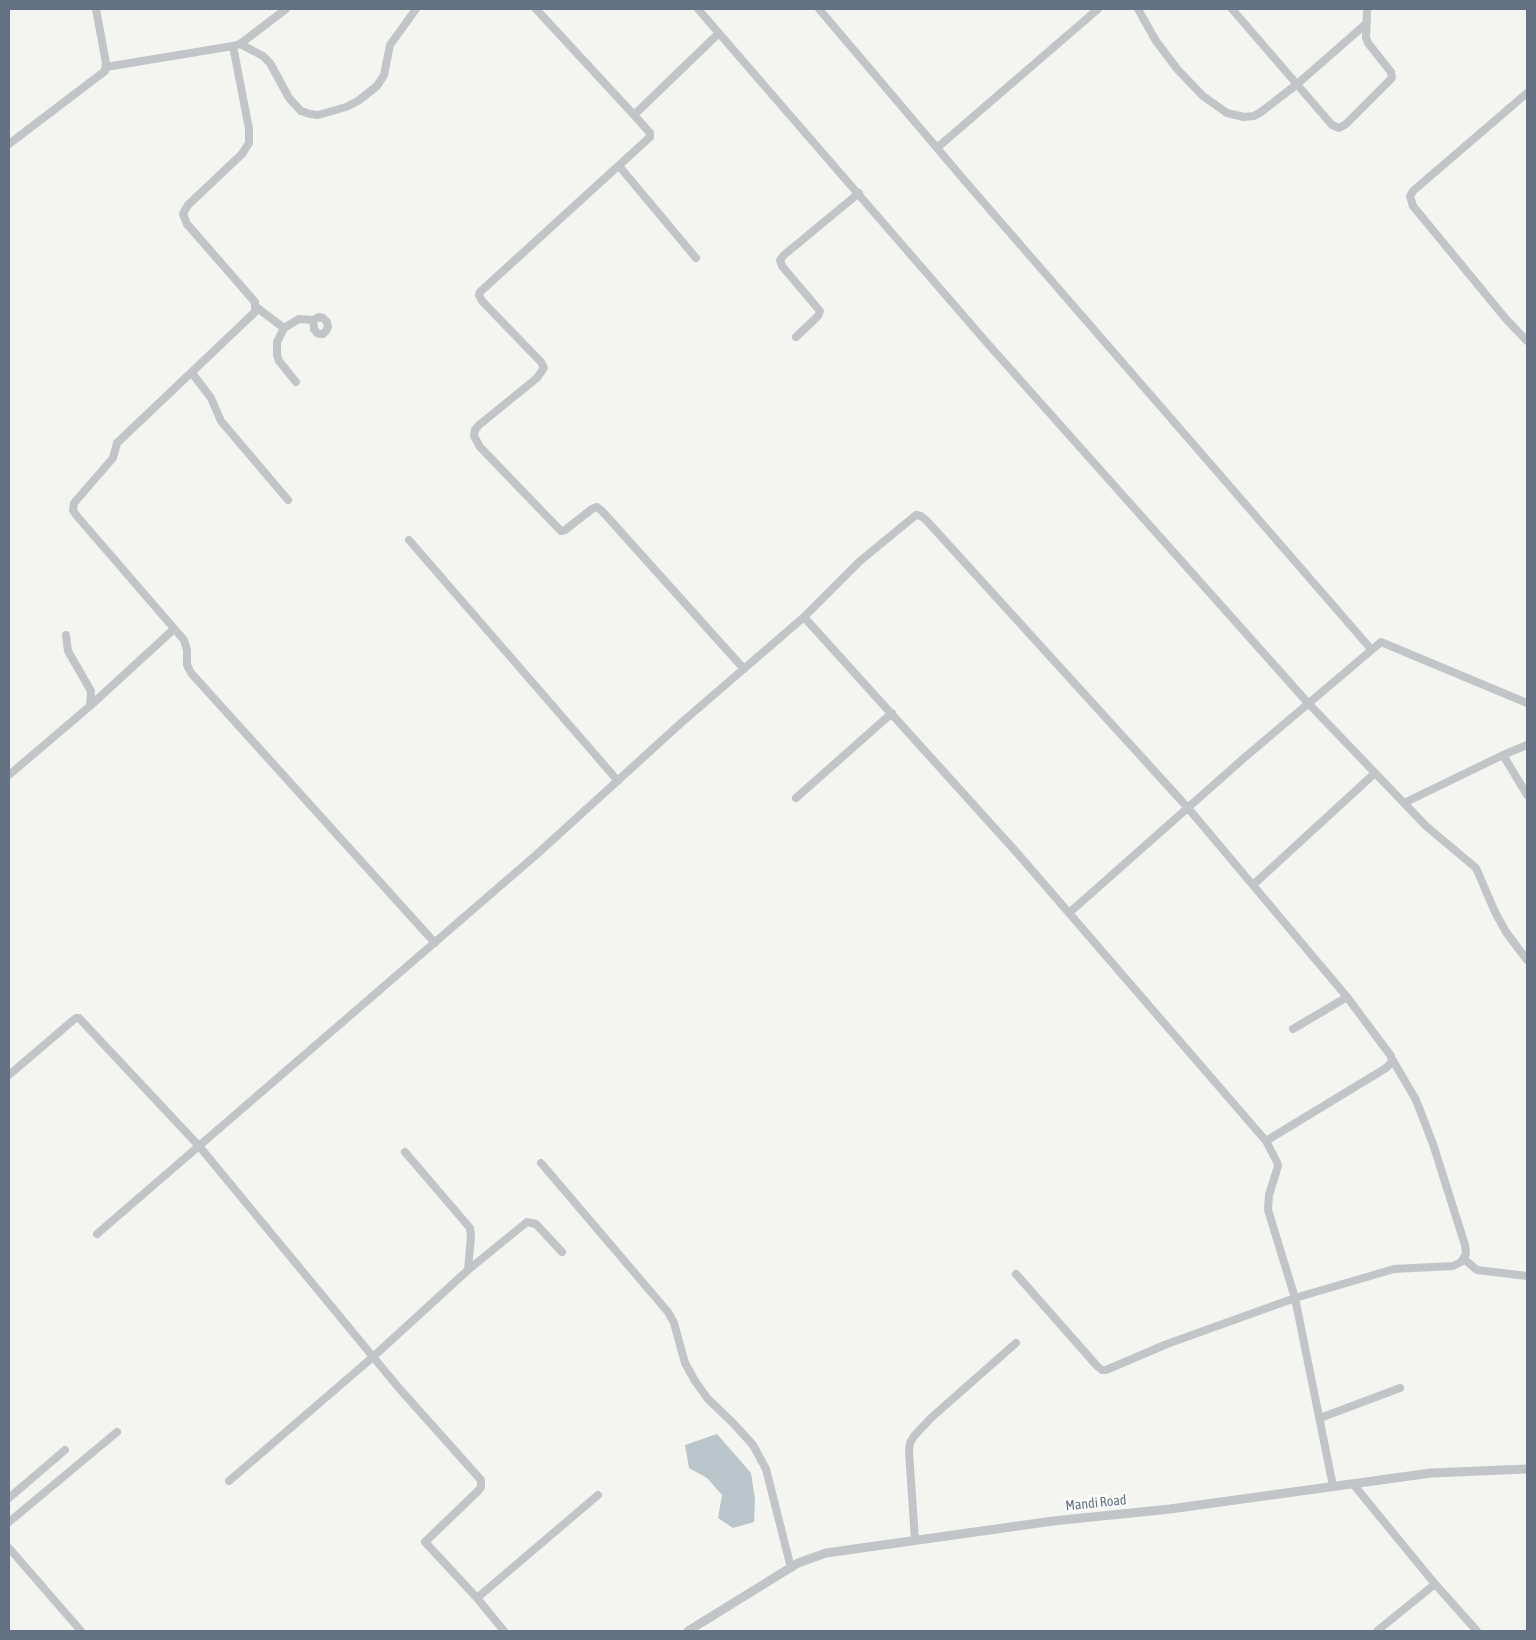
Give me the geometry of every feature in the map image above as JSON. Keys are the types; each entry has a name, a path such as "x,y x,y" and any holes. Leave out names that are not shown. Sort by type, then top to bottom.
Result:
{"street":[{"path":"9,144 105,71 106,67 96,9"},
{"path":"106,67 237,45 286,9"},
{"path":"237,45 263,56 270,63 289,98 301,111 318,115 346,107 358,101 377,86 384,75 390,45 416,9"},
{"path":"536,9 634,115 650,133 650,137 479,293 482,301 541,362 544,368 537,378 479,425 474,436 480,447 561,531 592,509 598,508 602,510 744,669"},
{"path":"698,9 988,344 1308,703 1426,826 1476,868 1500,921 1527,960"},
{"path":"819,9 978,196 1371,649"},
{"path":"938,147 1098,9"},
{"path":"1138,9 1156,41 1178,70 1203,96 1227,112 1244,117 1254,116 1261,112 1296,85 1367,23"},
{"path":"1232,9 1296,85 1332,125 1339,128 1346,124 1392,78 1390,72 1366,38 1367,10"},
{"path":"634,115 719,33"},
{"path":"237,45 249,129 248,143 242,154 188,205 183,216 187,224 255,302 256,307 253,316 117,443 113,458 74,502 73,507 76,515 186,643 187,666 192,673 434,943"},
{"path":"1527,93 1412,191 1410,196 1413,206 1506,319 1527,340"},
{"path":"619,166 696,258"},
{"path":"796,337 818,316 820,311 782,266 780,260 859,193"},
{"path":"256,307 284,328"},
{"path":"296,382 277,355 277,342 284,328 299,319 313,320"},
{"path":"192,373 211,398 220,421 288,500"},
{"path":"97,1234 434,943 681,723 804,617 860,561 916,515 921,516 1188,808 1347,997 1392,1059 1416,1100 1433,1144 1465,1245 1466,1254 1461,1262 1453,1266 1394,1270 1295,1298 1168,1344 1113,1368 1102,1370 1096,1366 1016,1274"},
{"path":"409,540 618,781"},
{"path":"804,617 892,713 1069,913 1266,1141 1278,1166 1269,1195 1268,1210 1295,1298 1333,1486"},
{"path":"9,775 90,706 174,628"},
{"path":"66,635 68,651 90,691 90,706"},
{"path":"1069,913 1308,703 1383,641 1527,703"},
{"path":"796,798 892,713"},
{"path":"1404,803 1503,754 1527,746"},
{"path":"1503,754 1527,795"},
{"path":"1252,885 1375,773"},
{"path":"1293,1029 1347,997"},
{"path":"9,1075 71,1022 79,1018 199,1146 398,1386 481,1482 479,1490 425,1542 477,1598 504,1631"},
{"path":"1266,1141 1386,1068 1392,1059"},
{"path":"405,1152 470,1228 468,1270"},
{"path":"541,1163 668,1312 674,1323 685,1364 695,1381 708,1399 753,1444 766,1469 791,1568"},
{"path":"229,1481 374,1356 468,1270 529,1221 536,1224 562,1252"},
{"path":"1464,1259 1477,1270 1527,1276"},
{"path":"915,1540 910,1443 932,1417 1016,1343"},
{"path":"1320,1418 1400,1388"},
{"path":"9,1522 117,1432"},
{"path":"9,1498 65,1450"},
{"name":"Mandi Road","path":"688,1631 791,1568 808,1559 826,1553 1053,1521 1170,1509 1431,1473 1527,1469"},
{"path":"1353,1484 1435,1584 1477,1631"},
{"path":"477,1598 598,1495"},
{"path":"9,1548 81,1631"},
{"path":"1377,1631 1435,1584"}],"shaded area":[{"path":"717,1434 751,1473 755,1500 754,1522 733,1528 718,1518 722,1495 707,1478 689,1468 685,1445"}]}
